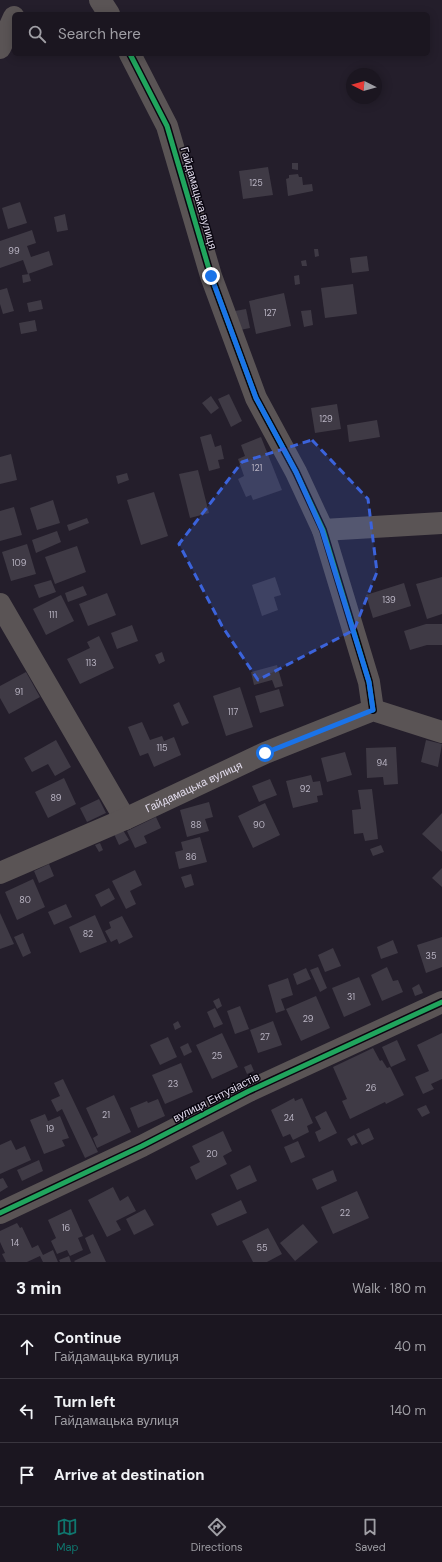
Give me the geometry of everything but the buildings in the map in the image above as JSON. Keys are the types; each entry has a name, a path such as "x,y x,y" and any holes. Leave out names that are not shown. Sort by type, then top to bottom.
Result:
{"street":[{"path":"16,12 22,0"},
{"path":"100,0 108,12"},
{"path":"0,48 12,22"},
{"name":"Гайдамацька вулиця","path":"0,873 125,819 265,753 373,710 369,682 322,530 296,472 256,398 211,276 167,126 131,56"},
{"path":"322,530 442,523"},
{"path":"0,604 125,819"},
{"path":"373,710 442,732"},
{"name":"вулиця Ентузіастів","path":"0,1213 142,1146 249,1091 442,1002"}],"highlighted area":[{"path":"312,440 368,499 377,572 354,630 258,680 222,626 179,544 242,462"}],"cycle path":[{"path":"131,56 167,126 211,276 256,398 296,472 323,530 369,682 373,710"},
{"path":"0,1213 142,1146 249,1091 442,1002"}],"route":[{"path":"211,276 256,398 296,472 322,530 369,682 373,710 353,720 265,753"}]}
